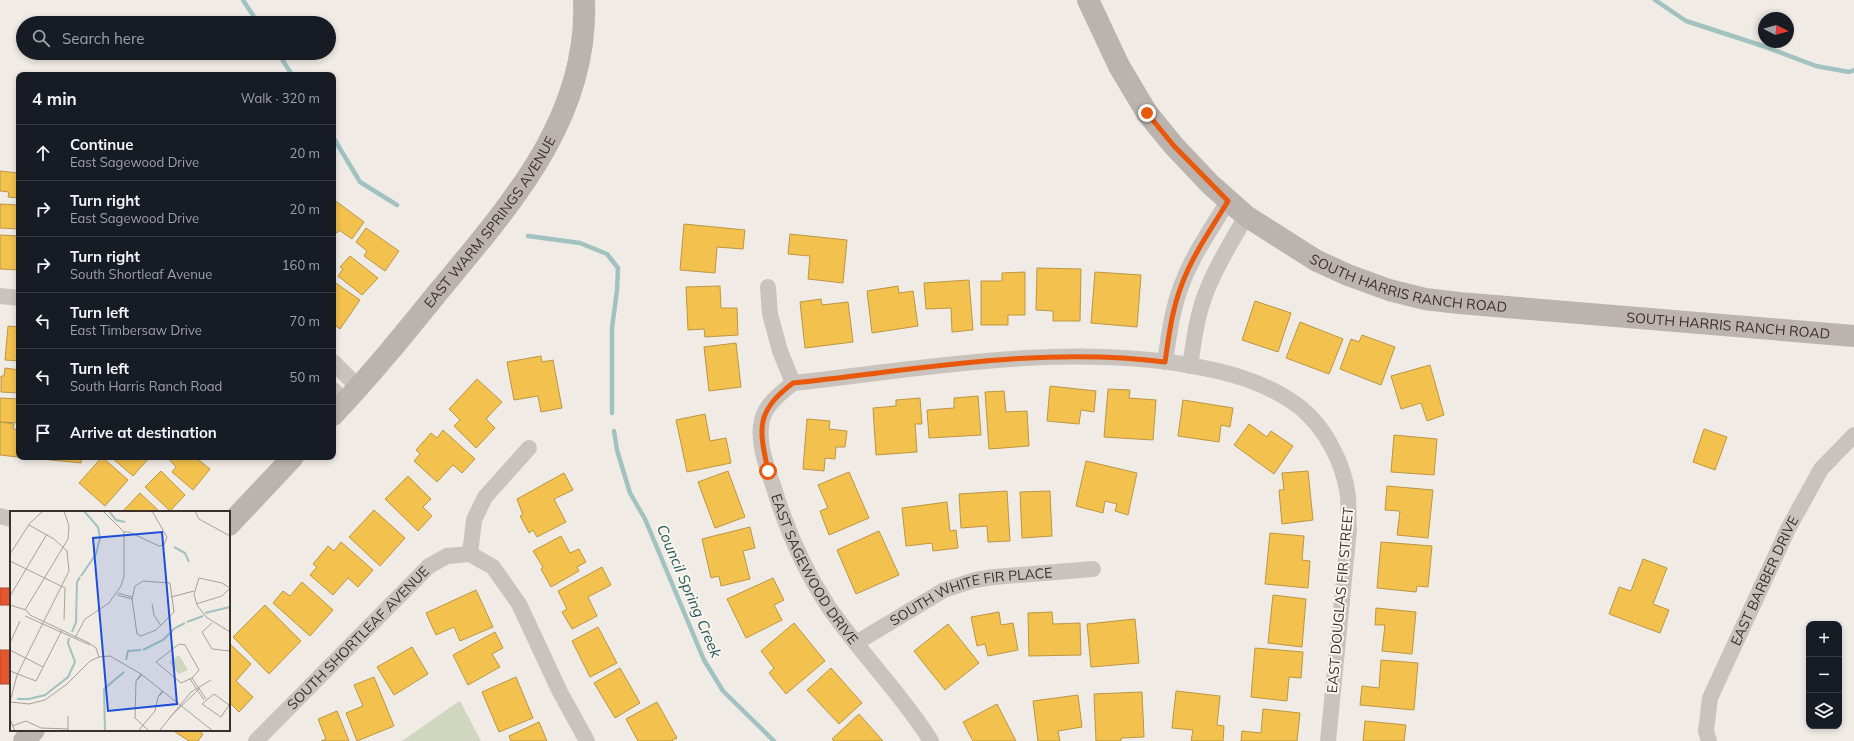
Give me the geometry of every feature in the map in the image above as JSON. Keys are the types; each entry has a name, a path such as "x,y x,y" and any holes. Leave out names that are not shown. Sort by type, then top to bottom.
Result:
{"street":[{"name":"EAST WARM SPRINGS AVENUE","path":"343,399 494,225 525,183 550,142 566,108 577,73 582,46 584,0"},
{"name":"SOUTH HARRIS RANCH ROAD","path":"1088,0 1119,66 1147,113 1174,146 1228,201 1246,216 1317,261 1348,275 1389,290 1425,299 1854,336"},
{"path":"1165,362 1171,323 1182,284 1192,261 1228,201"},
{"path":"768,287 770,314 780,350 793,383 991,360 1103,357 1165,362 1190,366 1196,330 1207,291 1217,268 1246,216"},
{"path":"0,296 16,298"},
{"name":"EAST DOUGLAS FIR STREET","path":"1190,366 1254,380 1272,389 1302,409 1327,439 1337,457 1344,476 1348,496 1349,529 1328,741"},
{"path":"336,373 343,399"},
{"name":"EAST SAGEWOOD DRIVE","path":"793,383 774,399 762,419 761,437 768,471 782,516 801,559 829,606 856,643 913,714 931,741"},
{"name":"EAST BARBER DRIVE","path":"1709,741 1706,731 1710,698 1783,541 1821,469 1854,435"},
{"path":"529,448 485,497 474,520 470,554 493,567 519,604 560,692 587,741"},
{"path":"230,524 290,460"},
{"path":"0,516 10,519"},
{"name":"SOUTH SHORTLEAF AVENUE","path":"256,741 429,566 446,556 470,554"},
{"name":"SOUTH WHITE FIR PLACE","path":"856,643 944,590 975,580 994,577 1093,569"},
{"path":"24,741 33,731"}],"green space":[{"path":"460,701 481,741 402,741 455,704"}],"building: Homes":[{"path":"0,171 16,173 16,198 8,197 9,192 0,191"},
{"path":"336,201 364,222 352,239 339,230 337,233"},
{"path":"0,204 16,205 16,229 0,228"},
{"path":"684,224 745,230 743,249 717,247 715,273 680,270"},
{"path":"366,228 399,251 385,271 364,256 367,251 356,242"},
{"path":"790,234 847,240 843,283 808,279 810,256 788,254"},
{"path":"0,235 16,236 16,270 0,269"},
{"path":"350,256 378,278 362,295 338,276 343,269 340,267"},
{"path":"1037,268 1081,269 1080,321 1053,321 1053,311 1036,310"},
{"path":"1025,272 1025,315 1008,315 1008,325 981,325 981,281 1002,281 1002,273"},
{"path":"1095,272 1141,275 1137,327 1091,323"},
{"path":"969,280 973,330 952,332 951,308 926,309 924,283"},
{"path":"336,283 360,300 340,329 336,326"},
{"path":"720,286 721,308 737,308 738,335 705,337 704,329 688,330 686,287"},
{"path":"898,286 899,293 913,291 918,326 872,333 867,291"},
{"path":"821,299 822,305 848,302 853,342 805,348 800,302"},
{"path":"1255,301 1291,313 1278,352 1242,340"},
{"path":"1300,322 1343,339 1329,374 1286,358"},
{"path":"8,326 16,327 16,361 5,360"},
{"path":"1362,335 1395,347 1381,385 1340,369 1351,339 1359,342"},
{"path":"736,343 741,387 709,391 704,347"},
{"path":"541,356 542,362 553,360 562,408 541,412 538,396 514,400 507,362"},
{"path":"1430,365 1444,415 1427,421 1421,403 1401,409 1391,376"},
{"path":"5,368 16,370 16,393 1,392 1,376 4,376"},
{"path":"477,379 502,402 486,419 495,428 476,448 454,426 460,420 449,409"},
{"path":"1050,386 1096,391 1094,412 1081,410 1079,424 1047,421"},
{"path":"1108,389 1130,390 1129,398 1156,400 1153,440 1104,437"},
{"path":"1004,391 1006,412 1027,411 1029,446 989,449 985,392"},
{"path":"978,396 981,435 929,438 927,410 954,408 954,398"},
{"path":"0,398 16,399 16,423 0,422"},
{"path":"920,398 922,424 915,424 917,452 876,455 873,408 896,406 896,400"},
{"path":"1183,400 1233,408 1230,427 1221,425 1219,442 1178,436"},
{"path":"705,414 710,441 726,438 731,463 687,472 676,420"},
{"path":"807,419 830,421 829,429 847,431 845,447 836,447 835,459 825,458 824,471 803,469"},
{"path":"0,422 14,424 13,429 16,430 16,457 0,455"},
{"path":"1249,424 1267,437 1271,431 1293,446 1274,474 1234,445"},
{"path":"1704,429 1727,437 1715,470 1693,462"},
{"path":"443,430 475,459 462,473 453,465 437,482 414,461 420,454 416,450 431,433 437,438"},
{"path":"1394,435 1437,439 1434,475 1391,472"},
{"path":"51,460 82,460 81,463"},
{"path":"99,460 105,460 128,480 105,506 79,483"},
{"path":"114,460 147,460 133,476"},
{"path":"170,460 199,460 210,469 193,490 172,472 176,467"},
{"path":"1086,461 1137,473 1128,515 1115,511 1117,504 1105,501 1103,513 1076,506"},
{"path":"161,471 185,495 170,511 145,487"},
{"path":"728,471 745,517 715,528 698,482"},
{"path":"1308,471 1313,520 1282,524 1279,490 1284,490 1282,473"},
{"path":"849,472 869,518 829,535 820,511 828,508 818,485"},
{"path":"564,473 573,490 554,499 566,522 537,537 533,530 529,533 520,516 523,515 517,499"},
{"path":"408,476 431,499 423,507 432,516 418,531 385,499"},
{"path":"1387,486 1433,490 1428,538 1397,535 1400,511 1385,510"},
{"path":"1007,491 1010,541 988,542 987,526 961,528 959,494"},
{"path":"1050,491 1052,536 1022,538 1020,492"},
{"path":"140,493 159,511 123,511"},
{"path":"947,502 950,531 956,530 958,548 933,551 932,543 906,546 902,508"},
{"path":"374,510 405,538 380,566 349,537"},
{"path":"750,527 755,548 743,551 750,579 721,586 719,576 711,578 702,539"},
{"path":"879,531 899,575 856,594 837,550"},
{"path":"1270,533 1304,536 1302,560 1310,561 1308,588 1265,584"},
{"path":"561,536 570,553 579,549 586,562 577,567 579,571 551,587 541,569 543,567 533,551"},
{"path":"341,542 373,570 358,587 348,578 333,595 310,575 317,567 313,564 328,546 334,551"},
{"path":"1381,542 1432,546 1428,587 1417,586 1416,592 1377,588"},
{"path":"1643,559 1667,568 1653,604 1669,610 1660,633 1609,614 1619,587 1631,591"},
{"path":"602,567 611,585 588,597 597,616 572,629 562,612 567,609 558,591"},
{"path":"773,578 784,600 774,605 782,620 746,638 727,599"},
{"path":"302,582 333,610 310,636 273,603 283,591 290,596"},
{"path":"476,590 493,627 460,641 454,627 436,635 426,613"},
{"path":"1273,595 1306,599 1302,647 1268,643"},
{"path":"265,605 301,641 269,674 233,637"},
{"path":"1376,608 1416,612 1412,654 1382,651 1385,625 1375,625"},
{"path":"999,612 1001,625 1013,623 1018,650 988,656 985,644 977,646 971,617"},
{"path":"1052,612 1053,624 1080,623 1081,655 1029,656 1028,613"},
{"path":"1135,619 1139,663 1091,667 1087,624"},
{"path":"794,623 825,661 786,694 769,673 774,668 761,651"},
{"path":"948,624 979,663 945,690 914,651"},
{"path":"598,627 617,663 590,677 572,641"},
{"path":"495,632 503,648 492,654 500,667 468,685 453,655"},
{"path":"230,644 251,664 236,681 253,697 239,712 230,703"},
{"path":"412,647 428,674 394,695 377,667"},
{"path":"1255,648 1303,652 1301,678 1289,677 1287,701 1251,697"},
{"path":"1381,660 1418,663 1414,710 1360,705 1362,686 1379,688"},
{"path":"620,668 640,703 615,718 594,683"},
{"path":"831,668 862,703 839,724 807,690"},
{"path":"374,677 394,726 357,741 346,713 363,706 354,685"},
{"path":"516,677 533,718 499,732 482,692"},
{"path":"1176,691 1220,696 1217,725 1224,726 1223,741 1191,741 1193,730 1172,728"},
{"path":"1142,692 1144,737 1121,738 1121,741 1096,741 1094,694"},
{"path":"1078,695 1082,727 1058,731 1060,741 1038,741 1033,701"},
{"path":"657,702 677,738 671,741 638,741 626,719"},
{"path":"997,704 1016,741 973,741 963,722"},
{"path":"1263,709 1300,713 1297,741 1241,741 1242,731 1261,733"},
{"path":"337,711 349,741 321,741 326,739 318,719"},
{"path":"859,714 883,741 834,741 832,739"},
{"path":"1365,721 1406,725 1404,741 1363,741"},
{"path":"539,722 547,741 511,741 509,736"},
{"path":"174,731 198,731 203,734 198,741 189,741"}],"building: Shops":[{"path":"0,588 10,588 10,605 0,605"},
{"path":"0,650 10,650 10,684 0,684"}],"waterway":[{"name":"Council Spring Creek","path":"243,0 253,16"},
{"path":"1655,0 1686,21 1763,46 1816,66 1849,72 1854,70"},
{"name":"Council Spring Creek","path":"282,60 290,72"},
{"name":"Council Spring Creek","path":"336,142 360,182 397,205"},
{"name":"Council Spring Creek","path":"528,236 580,243 607,254 618,268 612,328 612,413"},
{"name":"Council Spring Creek","path":"614,431 617,450 630,493 645,519 704,660 723,691 774,741"}],"route":[{"path":"768,471 761,437 762,419 774,399 793,383 991,360 1103,357 1143,359 1165,362 1175,304 1182,284 1192,261 1228,201 1174,146 1147,113"}]}
